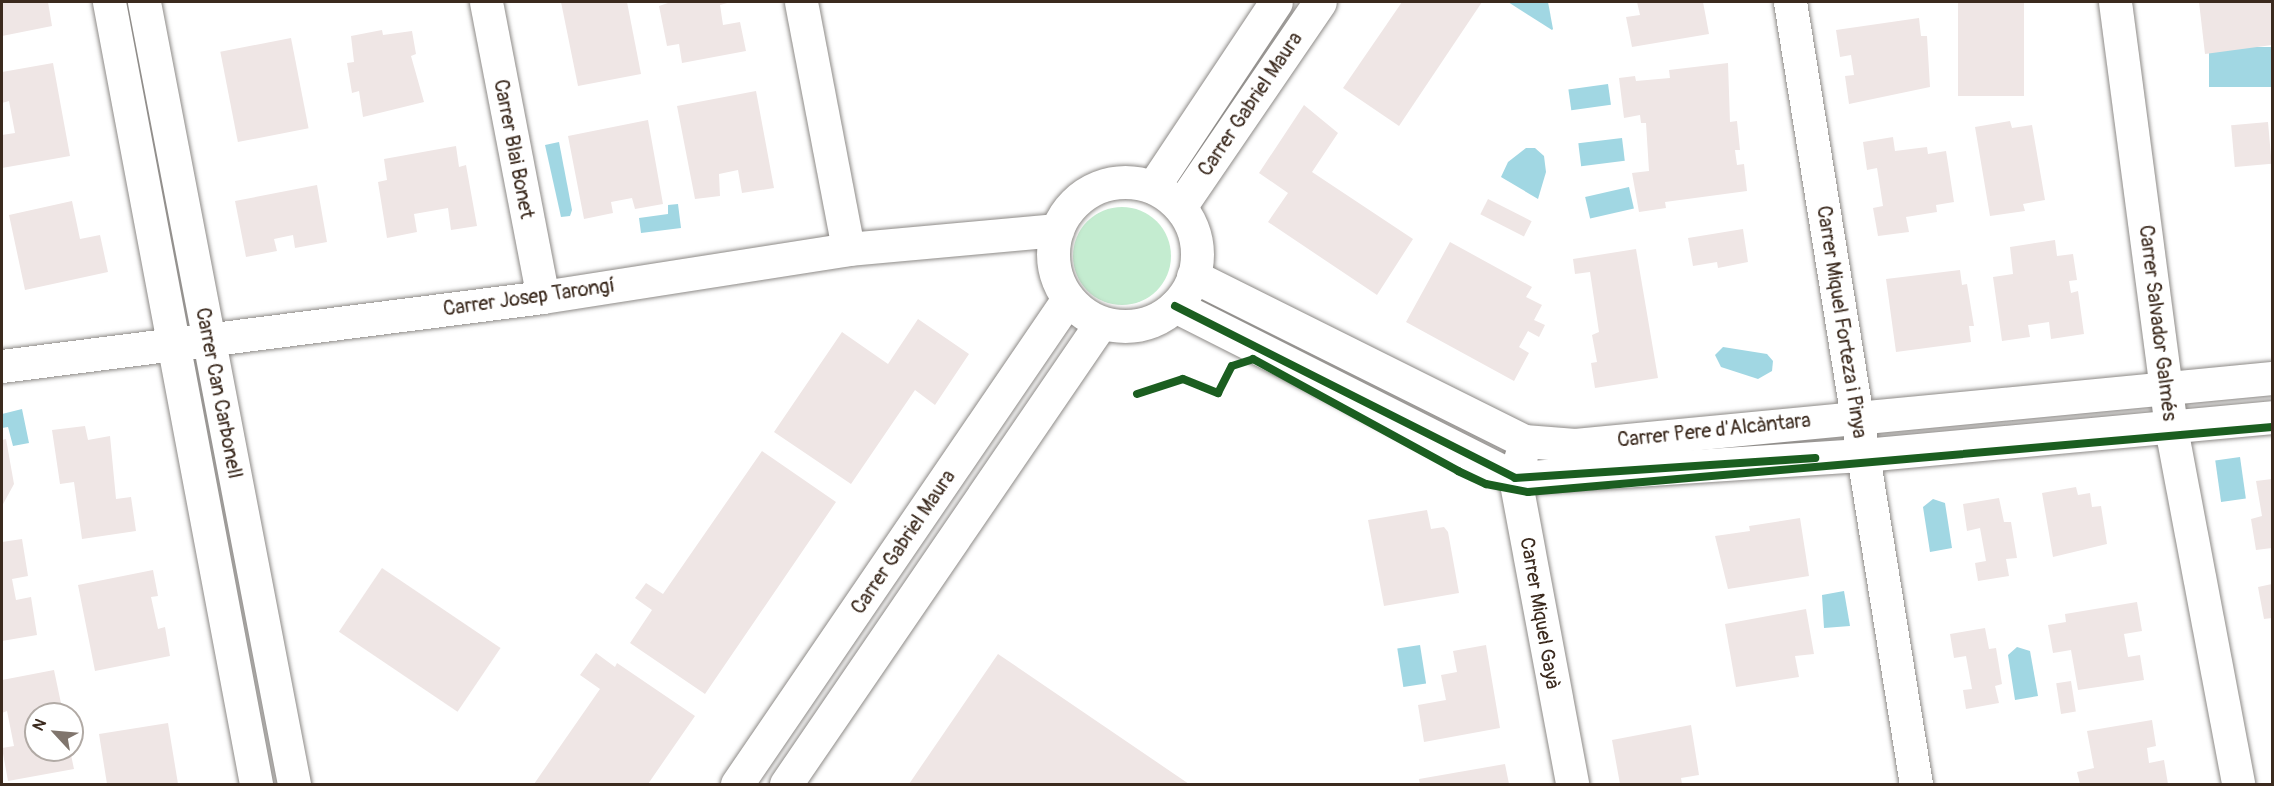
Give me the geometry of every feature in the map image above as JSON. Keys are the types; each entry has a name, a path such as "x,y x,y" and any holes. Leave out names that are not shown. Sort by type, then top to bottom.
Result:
{"street":[{"path":"109,2 175,342 256,784"},
{"name":"Carrer Can Carbonell","path":"144,2 294,784"},
{"name":"Carrer Blai Bonet","path":"486,2 543,297"},
{"path":"801,2 848,249"},
{"name":"Carrer Gabriel Maura","path":"1153,188 1276,2"},
{"name":"Carrer Gabriel Maura","path":"1180,207 1320,2"},
{"name":"Carrer Miquel Forteza i Pinya","path":"1790,2 1917,784"},
{"name":"Carrer Salvador Galmés","path":"2115,2 2172,428 2238,784"},
{"path":"1136,183 1153,188 1180,207 1192,225 1197,245 1193,276 1175,306 1156,320 1137,326 1101,323 1083,314 1068,299 1055,266 1057,230 1067,211 1083,196 1102,186 1136,183"},
{"name":"Carrer Josep Tarongí","path":"2,366 175,342 543,297 848,249 1057,230"},
{"name":"Carrer Pere d'Alcàntara","path":"1193,276 1524,441 1575,445 1857,415 2272,378"},
{"name":"Carrer Gabriel Maura","path":"737,784 1068,299"},
{"path":"1175,306 1515,478 1864,455 2272,417"},
{"name":"Carrer Gabriel Maura","path":"786,784 1101,323"},
{"name":"Carrer Miquel Gayà","path":"1524,441 1515,478 1572,784"}],"green space":[{"path":"1122,207 1141,210 1157,221 1168,237 1171,256 1168,275 1157,291 1141,302 1122,305 1103,302 1087,291 1076,275 1073,256 1076,237 1087,221 1103,210"}],"water":[{"path":"1508,2 1548,2 1553,29 1552,30"},
{"path":"2209,47 2272,47 2272,87 2209,87"},
{"path":"1608,84 1611,105 1571,110 1568,90"},
{"path":"1622,138 1625,161 1581,166 1578,143"},
{"path":"559,142 572,210 570,216 561,217 545,145"},
{"path":"1526,148 1535,148 1544,156 1546,172 1538,199 1501,177 1508,162"},
{"path":"1629,187 1634,208 1590,219 1585,197"},
{"path":"678,204 681,228 641,233 639,218 668,214 668,205"},
{"path":"1723,347 1767,354 1773,361 1772,371 1758,379 1721,367 1715,355"},
{"path":"22,409 29,443 13,446 8,427 2,428 2,414"},
{"path":"2240,457 2246,499 2221,502 2215,460"},
{"path":"1933,499 1945,503 1952,548 1930,552 1923,507"},
{"path":"1844,591 1850,626 1824,628 1822,595"},
{"path":"1420,645 1426,684 1403,687 1397,649"},
{"path":"2017,647 2030,651 2038,696 2015,700 2008,655"}],"building":[{"path":"2,2 48,2 52,26 2,36"},
{"path":"561,2 627,2 641,74 578,86"},
{"path":"671,2 731,2 720,5 723,25 740,22 746,51 682,63 679,44 667,46 659,6"},
{"path":"1402,2 1482,2 1399,126 1343,88"},
{"path":"1637,2 1703,2 1709,34 1632,47 1626,17 1640,15"},
{"path":"1958,2 2024,2 2024,96 1958,96"},
{"path":"2199,2 2272,2 2272,45 2205,54"},
{"path":"1919,18 1921,36 1927,36 1930,87 1849,104 1845,76 1854,75 1851,55 1840,57 1836,30"},
{"path":"382,30 383,35 412,31 416,54 411,56 424,102 363,117 359,91 352,93 347,63 354,62 351,36"},
{"path":"291,38 309,128 238,142 220,52"},
{"path":"53,63 70,156 2,168 2,135 15,133 9,101 2,103 2,72"},
{"path":"1728,63 1730,122 1737,121 1740,150 1735,150 1737,165 1744,164 1747,191 1665,202 1666,208 1639,212 1632,173 1649,171 1646,123 1641,123 1640,115 1624,118 1619,78 1635,76 1636,81 1670,78 1669,70"},
{"path":"756,91 774,188 742,193 738,170 719,174 720,196 695,199 677,106"},
{"path":"1304,105 1338,133 1312,172 1413,239 1377,295 1268,222 1288,193 1259,173"},
{"path":"648,120 663,204 635,209 632,198 611,202 613,213 584,219 568,136"},
{"path":"2010,121 2012,128 2032,125 2045,200 2023,204 2025,211 1990,216 1975,127"},
{"path":"2268,122 2272,164 2235,167 2231,125"},
{"path":"1893,137 1895,151 1927,147 1928,154 1946,151 1954,202 1936,205 1937,212 1906,217 1909,232 1878,236 1873,208 1883,206 1877,168 1867,170 1863,142"},
{"path":"456,146 459,167 466,165 477,226 451,230 448,208 414,214 417,232 387,238 378,182 387,180 384,159"},
{"path":"317,185 327,242 295,248 293,235 274,239 277,251 246,257 235,201"},
{"path":"1488,199 1532,221 1524,236 1480,214"},
{"path":"72,201 80,239 100,235 108,272 25,290 9,215"},
{"path":"1743,229 1748,262 1718,268 1717,262 1693,266 1688,238"},
{"path":"2055,240 2057,256 2073,254 2077,280 2069,281 2071,293 2078,291 2084,334 2051,339 2049,322 2028,325 2030,337 2002,341 1993,277 2013,274 2010,247"},
{"path":"1450,242 1532,287 1526,297 1542,305 1534,320 1545,325 1539,337 1528,331 1519,347 1529,353 1514,381 1406,322"},
{"path":"1636,249 1658,378 1595,388 1591,363 1597,362 1592,335 1599,332 1590,272 1575,274 1573,259"},
{"path":"1960,270 1962,285 1967,284 1974,326 1969,326 1971,342 1896,352 1886,279"},
{"path":"918,319 969,354 935,405 915,390 851,484 774,432 842,332 888,364"},
{"path":"85,426 88,440 110,436 116,499 131,497 136,531 82,539 74,482 60,484 52,430"},
{"path":"6,439 14,484 2,506 2,440"},
{"path":"762,451 836,502 705,694 630,643 652,610 635,598 646,583 663,594"},
{"path":"2272,479 2272,548 2256,550 2251,519 2262,516 2256,481"},
{"path":"2076,487 2078,495 2090,493 2092,507 2101,506 2107,544 2053,557 2042,493"},
{"path":"1999,498 2004,522 2011,522 2017,558 2006,559 2009,576 1978,581 1975,563 1986,561 1980,528 1967,531 1963,504"},
{"path":"1427,510 1431,529 1444,527 1448,532 1459,593 1384,606 1368,520"},
{"path":"1800,518 1809,576 1728,589 1715,536 1750,531 1749,526"},
{"path":"22,539 28,576 12,579 16,600 31,597 37,635 2,641 2,542"},
{"path":"382,568 501,648 457,712 339,632"},
{"path":"153,570 158,596 151,597 158,629 165,627 170,656 95,671 78,585"},
{"path":"2272,584 2272,618 2264,619 2258,587"},
{"path":"2137,602 2142,631 2124,634 2128,657 2140,655 2144,680 2078,690 2071,650 2053,653 2048,625 2066,622 2065,614"},
{"path":"1806,609 1814,654 1795,656 1799,677 1736,687 1725,624"},
{"path":"1985,628 1989,649 1996,648 2002,684 1995,686 1999,703 1966,709 1963,690 1972,689 1966,656 1954,658 1950,634"},
{"path":"1486,645 1500,728 1424,742 1418,705 1446,700 1441,675 1457,672 1453,651"},
{"path":"596,653 615,667 617,663 695,716 648,784 534,784 600,689 580,675"},
{"path":"998,654 1189,784 909,784"},
{"path":"54,670 61,702 24,702 24,762 73,762 74,769 8,781 2,748 14,746 7,711 2,713 2,680"},
{"path":"2071,681 2076,712 2061,714 2056,683"},
{"path":"2152,720 2156,746 2147,748 2149,763 2164,760 2168,784 2080,784 2077,772 2094,768 2087,731"},
{"path":"168,723 178,784 107,784 99,734"},
{"path":"1691,725 1699,775 1681,778 1682,784 1620,784 1612,740"},
{"path":"1505,764 1509,784 1420,784 1419,779"}],"cycle path":[{"path":"1175,306 1515,478 1815,458"},
{"path":"1137,394 1183,379 1218,393 1232,366 1253,359 1458,471 1486,484 1528,492 2272,427"}]}
